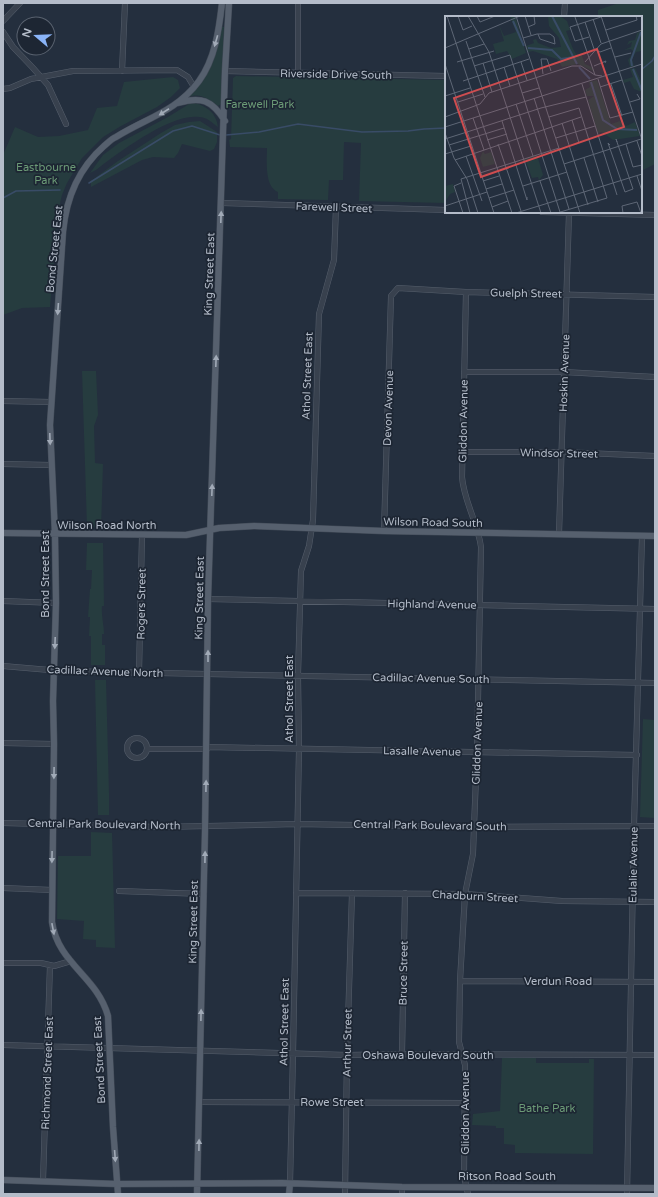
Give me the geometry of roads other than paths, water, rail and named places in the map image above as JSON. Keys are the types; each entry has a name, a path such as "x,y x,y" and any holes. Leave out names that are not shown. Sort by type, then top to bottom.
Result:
{"main road":[{"name":"Bond Street East","path":"118,1194 108,1016 104,1002 58,944 53,930 52,824 56,602 55,534 50,425 64,227 65,216 73,188 87,163 99,150 114,137 156,117 177,104 194,87 203,74 215,46 222,3"},
{"name":"King Street East","path":"197,1194 206,825 208,599 225,124 225,72 229,3"},
{"path":"177,104 190,99 208,102 217,109 225,124"},
{"name":"Wilson Road South","path":"210,529 247,526 384,531 655,536"},
{"name":"Wilson Road North","path":"3,533 186,535 210,529"},
{"name":"Ritson Road South","path":"3,1180 117,1184 290,1184 655,1188"},
{"name":"Athol Street East","path":"289,1194 290,1184"}],"street":[{"path":"3,21 20,3"},
{"path":"122,71 125,3"},
{"path":"298,3 298,73"},
{"path":"564,16 565,3"},
{"path":"3,32 13,47 48,86 66,124"},
{"path":"3,89 10,88 31,79 73,71 177,70 188,77 194,87"},
{"name":"Riverside Drive South","path":"225,72 445,76"},
{"name":"Farewell Street","path":"222,203 445,210"},
{"name":"Athol Street East","path":"290,1184 291,1102 294,1054 300,601 302,564 309,546 313,520 319,314 334,260 336,207"},
{"path":"569,213 655,215"},
{"name":"Hoskin Avenue","path":"559,534 569,213"},
{"name":"Guelph Street","path":"398,288 466,292 655,297"},
{"name":"Devon Avenue","path":"384,531 391,296 398,288"},
{"name":"Gliddon Avenue","path":"466,292 463,487 481,547 479,679 473,854 465,894 460,981 459,1042 465,1064 464,1176 468,1194"},
{"path":"464,372 564,372 655,377"},
{"path":"3,401 51,402"},
{"name":"Windsor Street","path":"463,452 562,452 655,456"},
{"path":"3,464 51,465"},
{"name":"Rogers Street","path":"139,673 142,535"},
{"name":"Eulalie Avenue","path":"627,1194 630,982 642,536"},
{"name":"Highland Avenue","path":"208,599 655,609"},
{"path":"3,601 56,602"},
{"name":"Cadillac Avenue North","path":"3,666 54,670 208,674"},
{"name":"Cadillac Avenue South","path":"208,674 655,682"},
{"path":"136,738 143,740 148,748 145,754 135,758 130,755 127,747 129,742 136,738"},
{"path":"3,743 54,744"},
{"name":"Lasalle Avenue","path":"148,748 637,755"},
{"name":"Central Park Boulevard North","path":"3,823 159,827 206,825"},
{"name":"Central Park Boulevard South","path":"206,825 296,824 474,827 655,826"},
{"path":"3,888 52,890"},
{"path":"119,891 204,894"},
{"name":"Chadburn Street","path":"296,893 465,894 562,901 655,902"},
{"name":"Arthur Street","path":"345,1194 347,1055 352,893"},
{"name":"Bruce Street","path":"402,1054 405,893"},
{"path":"3,963 58,966 71,961"},
{"name":"Richmond Street East","path":"43,1182 50,965"},
{"name":"Verdun Road","path":"460,981 655,982"},
{"name":"Oshawa Boulevard South","path":"3,1045 347,1055 655,1055"},
{"name":"Rowe Street","path":"200,1102 465,1103"},
{"path":"402,1186 402,1194"}],"waterway":[{"path":"642,69 652,61 655,56"},
{"path":"226,135 259,132 298,124 362,132 445,128"},
{"path":"89,183 173,131 192,126 220,135"},
{"path":"3,198 16,191 60,190"}],"park label":[{"name":"Farewell Park","path":"260,104"},
{"name":"Eastbourne Park","path":"46,173"},
{"name":"Bathe Park","path":"547,1108"}]}
